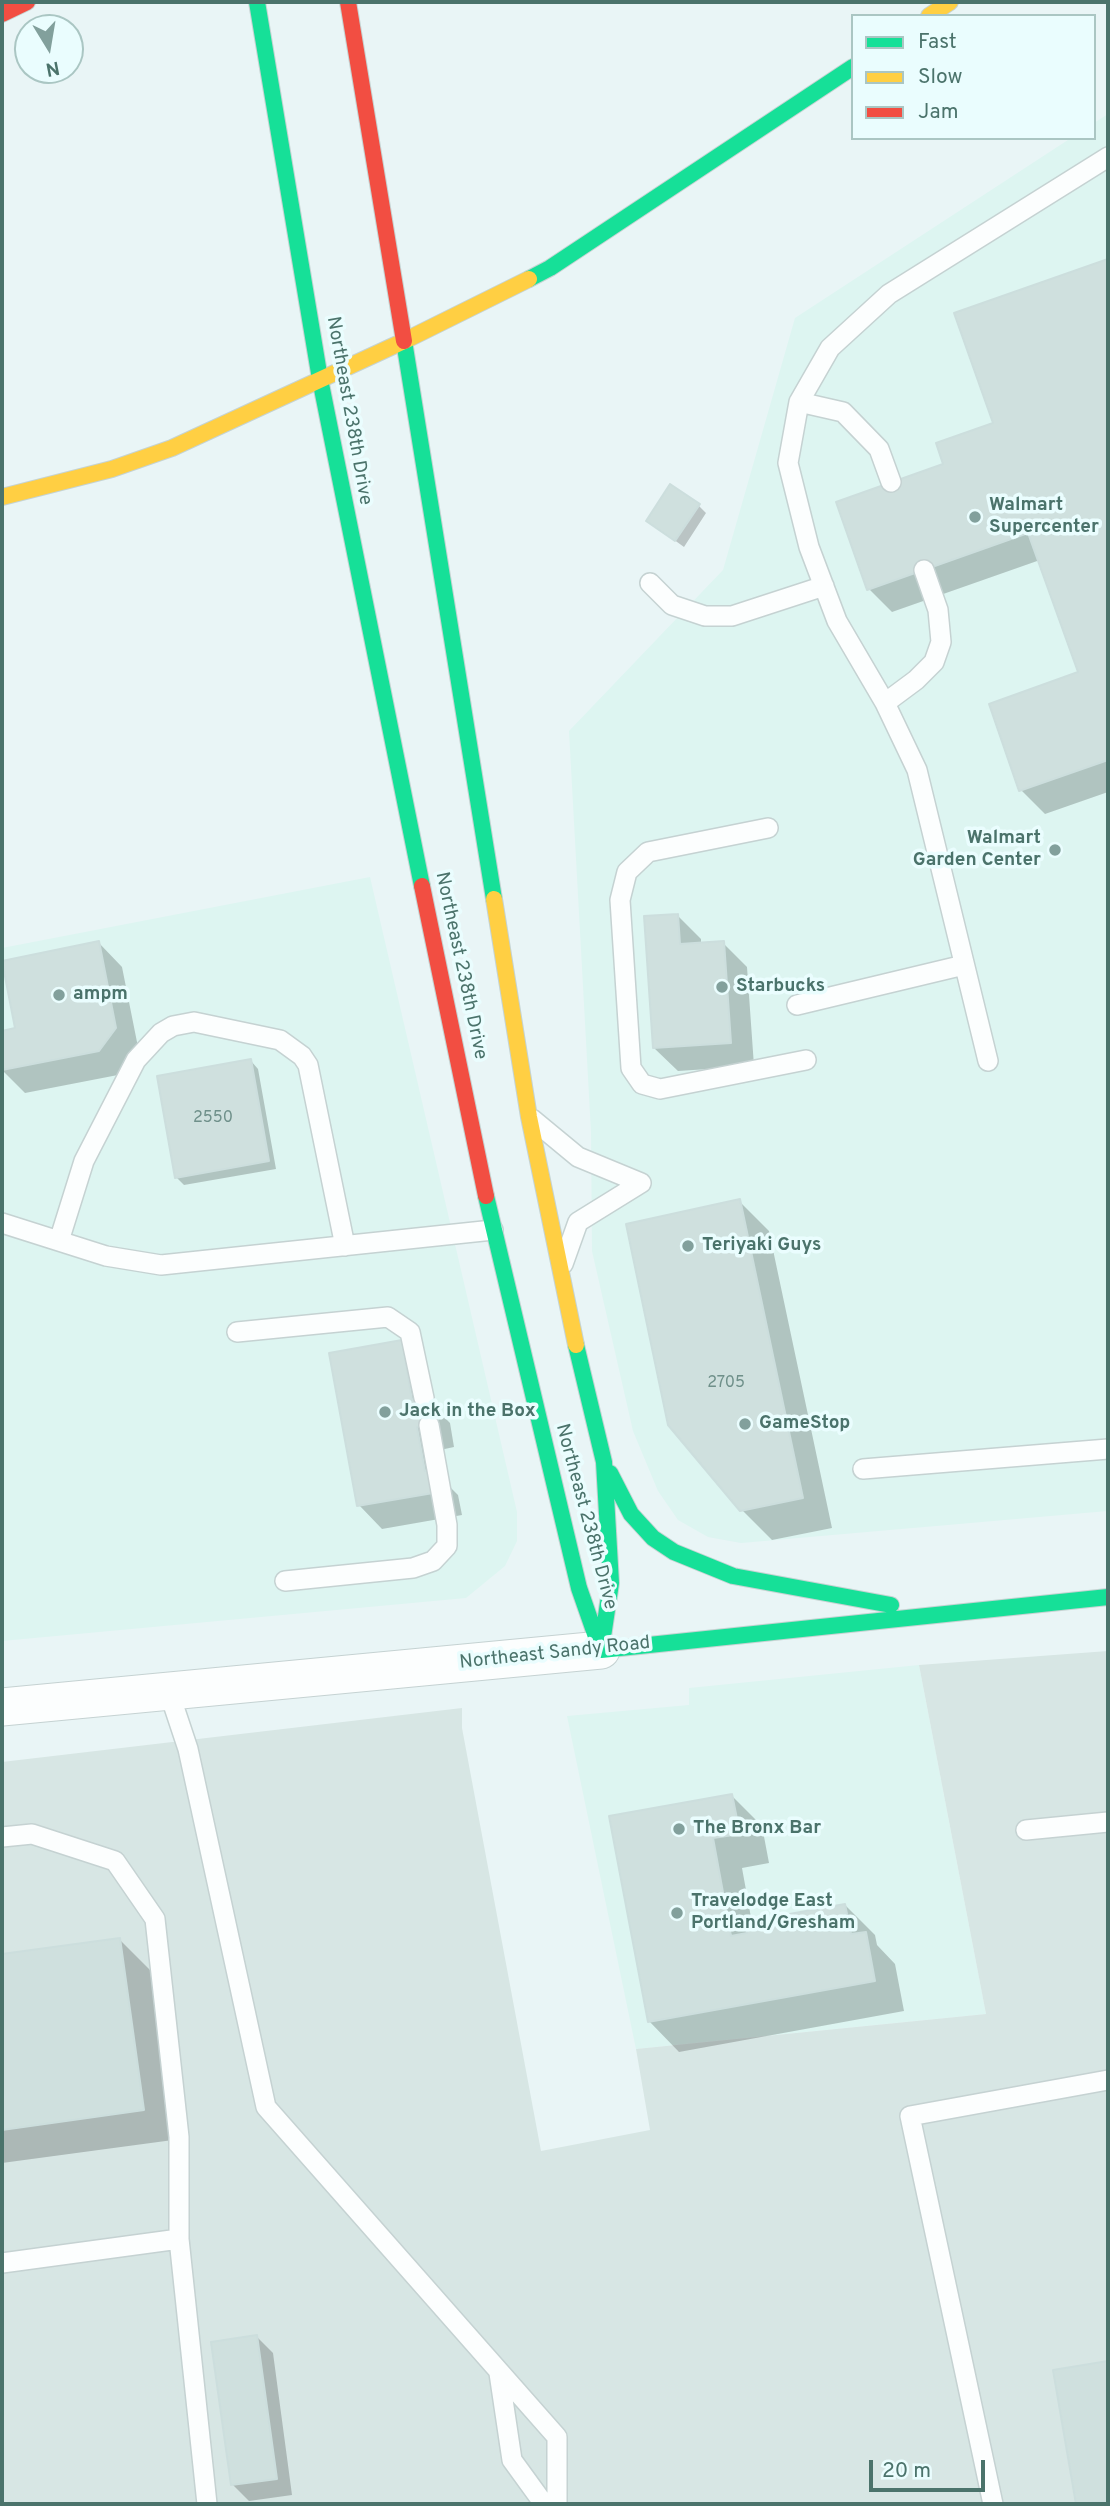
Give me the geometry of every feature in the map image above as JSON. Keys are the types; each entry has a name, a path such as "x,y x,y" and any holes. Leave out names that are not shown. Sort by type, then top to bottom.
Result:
{"main road":[{"path":"2,14 27,2"},
{"name":"Northeast 238th Drive","path":"257,2 335,464 493,1230 579,1588 601,1650"},
{"name":"Northeast 238th Drive","path":"348,2 528,1117 559,1275 604,1462 611,1583 601,1650"},
{"path":"932,14 950,2"},
{"path":"2,497 111,469 172,447 404,341 550,268 851,67"},
{"path":"604,1462 631,1514 653,1538 674,1552 733,1576 934,1614"},
{"name":"Northeast Sandy Road","path":"601,1650 1108,1597"}],"street":[{"name":"Northeast Sandy Road","path":"2,1707 601,1650"}],"lane":[{"path":"988,1061 917,771 885,703 837,621 809,547 788,463 799,402 830,348 890,294 1108,157"},
{"path":"799,402 843,412 879,449 891,482"},
{"path":"885,703 916,680 934,662 941,642 938,610 924,570"},
{"path":"650,583 672,605 705,616 732,616 824,586"},
{"path":"768,828 648,852 627,872 620,900 631,1068 642,1084 660,1089 806,1060"},
{"path":"797,1005 964,965"},
{"path":"59,1241 83,1161 136,1060 161,1033 173,1026 194,1022 280,1040 302,1056 308,1065 345,1246"},
{"path":"528,1117 578,1157 641,1183 578,1222 559,1275"},
{"path":"2,1223 106,1255 161,1265 493,1230"},
{"path":"237,1332 387,1317 410,1332 424,1398"},
{"path":"285,1581 413,1568 433,1561 447,1546 447,1525 429,1424"},
{"path":"863,1469 1108,1449"},
{"path":"169,1692 188,1749 266,2107 558,2437 557,2504"},
{"path":"1026,1830 1108,1822"},
{"path":"2,1837 32,1834 116,1861 155,1919 179,2137 179,2239 207,2504"},
{"path":"993,2504 910,2116 1108,2080"},
{"path":"2,2263 179,2239"},
{"path":"499,2373 512,2460 544,2504"}],"shaded area":[{"path":"1108,114 1108,1511 741,1543 708,1537 678,1520 658,1491 633,1431 592,1251 591,1132 569,731 723,570 795,318 1068,140 1096,140 1096,122"},
{"path":"370,877 517,1512 517,1541 505,1566 466,1598 2,1641 2,948"},
{"path":"1108,1651 1108,2504 2,2504 2,1762 462,1708 462,1728 541,2151 650,2130 636,2049 986,2014 919,1665"},
{"path":"919,1665 986,2014 636,2049 567,1716 689,1705 689,1688"}],"building":[{"name":"Walmart Supercenter","path":"1108,259 1108,760 1019,791 989,704 1078,672 1028,533 867,590 836,502 943,464 936,443 993,423 954,313"},
{"path":"670,484 700,504 675,541 646,521"},
{"path":"678,914 680,944 724,941 731,1043 653,1048 644,916"},
{"name":"ampm","path":"99,941 116,1028 99,1051 2,1070 2,1031 15,1028 2,961"},
{"path":"251,1059 269,1161 175,1178 157,1076"},
{"path":"740,1199 803,1498 740,1511 668,1425 626,1224"},
{"name":"Jack in the Box","path":"402,1340 412,1400 427,1397 431,1424 417,1427 425,1471 435,1469 439,1492 357,1506 329,1353"},
{"name":"Travelodge East Portland/Gresham","path":"732,1794 740,1834 713,1838 731,1936 747,1933 745,1922 845,1904 851,1934 866,1932 875,1981 648,2022 609,1816"},
{"path":"120,1938 144,2110 2,2130 2,1954"},
{"path":"257,2335 277,2479 231,2485 211,2342"},
{"path":"1108,2361 1108,2501 1076,2504 1053,2370"}],"traffic: fast":[{"path":"257,2 320,379"},
{"path":"529,279 550,268 851,68"},
{"path":"404,341 494,899"},
{"path":"320,379 422,886"},
{"path":"486,1196 579,1588 600,1648"},
{"path":"576,1345 604,1462 611,1583 601,1650"},
{"path":"610,1473 631,1514 653,1538 674,1552 733,1576 891,1605"},
{"path":"601,1650 1108,1597"}],"traffic: slow":[{"path":"932,14 950,2"},
{"path":"2,497 112,469 172,448 404,341 529,279"},
{"path":"494,899 529,1117 576,1345"}],"traffic: jam":[{"path":"2,14 27,2"},
{"path":"348,2 404,341"},
{"path":"422,886 486,1196"}],"place":[{"name":"Walmart Supercenter","path":"975,517"},
{"name":"Walmart Garden Center","path":"1055,850"},
{"name":"Starbucks","path":"722,987"},
{"name":"ampm","path":"59,995"},
{"name":"Teriyaki Guys","path":"688,1246"},
{"name":"Jack in the Box","path":"385,1412"},
{"name":"GameStop","path":"745,1424"},
{"name":"The Bronx Bar","path":"679,1829"},
{"name":"Travelodge East Portland/Gresham","path":"677,1913"}]}
